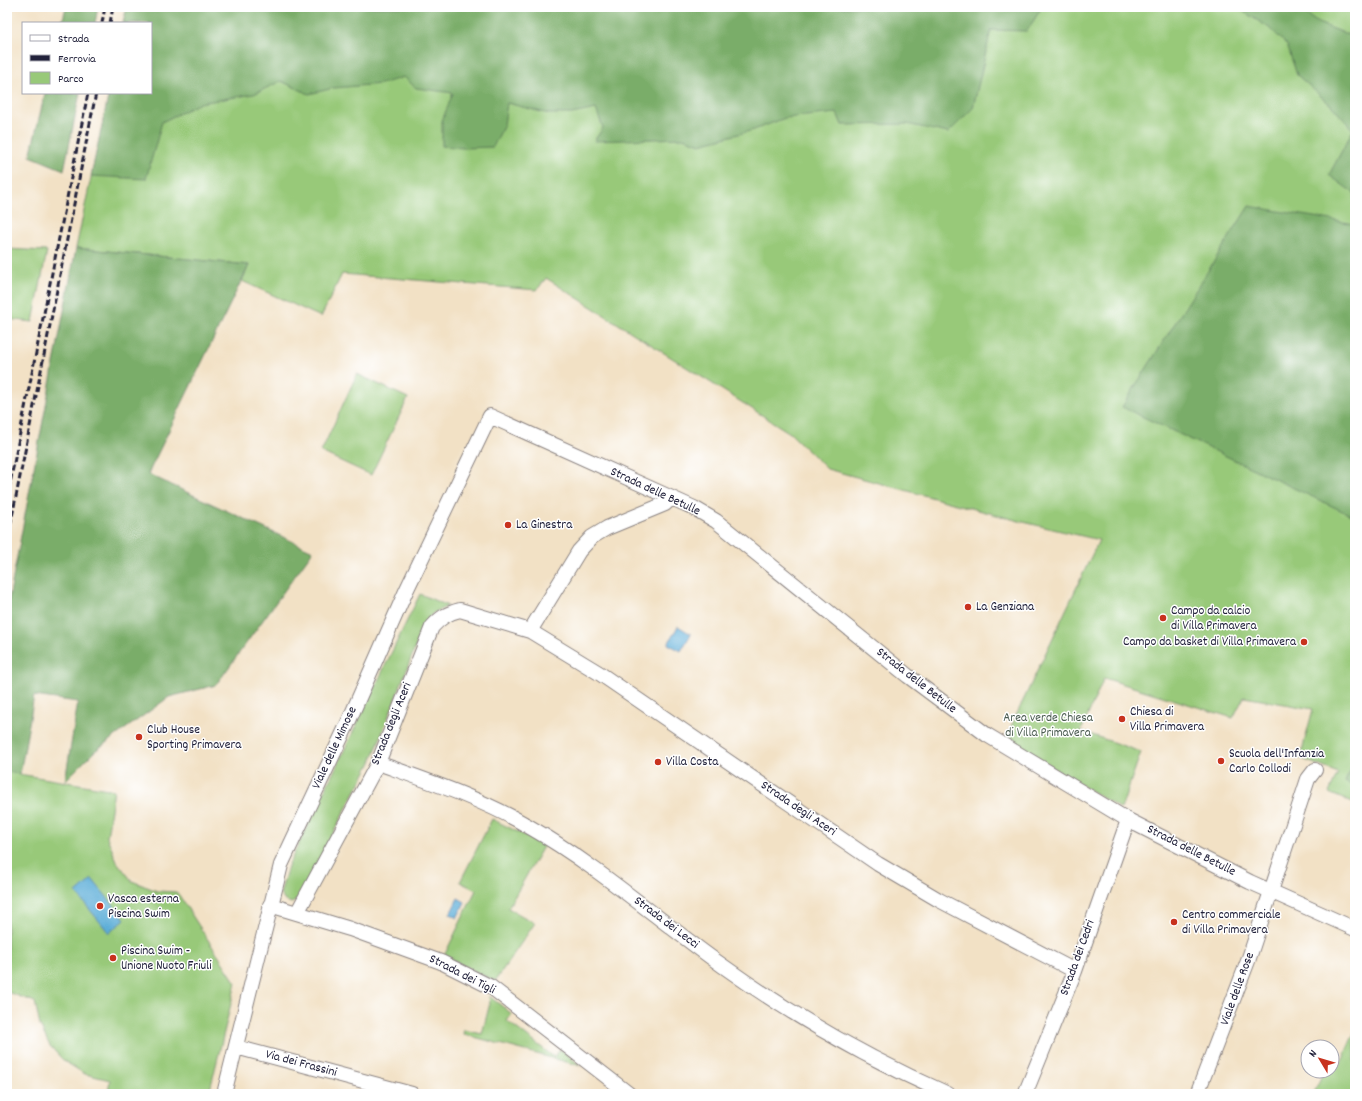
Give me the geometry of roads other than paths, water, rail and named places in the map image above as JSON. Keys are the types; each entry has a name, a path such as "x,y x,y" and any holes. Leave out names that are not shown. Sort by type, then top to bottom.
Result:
{"street":[{"name":"Strada delle Betulle","path":"490,416 694,508 716,521 908,676 987,735 1128,820 1272,892 1355,929"},
{"name":"Viale delle Mimose","path":"224,1094 281,865 289,845 347,725 406,591 490,416"},
{"path":"530,631 579,551 592,537 607,528 665,504 671,498"},
{"name":"Strada degli Aceri","path":"297,913 378,763 432,626 440,618 449,613 460,610 530,631 598,673 878,864 939,900 1074,971"},
{"name":"Strada dei Lecci","path":"378,763 474,800 528,825 572,853 721,965 770,999 831,1035 948,1094"},
{"name":"Viale delle Rose","path":"1197,1094 1248,961 1308,779 1315,770"},
{"name":"Strada dei Cedri","path":"1025,1094 1074,971 1128,820"},
{"name":"Strada dei Tigli","path":"270,905 350,929 441,962 491,987 629,1094"},
{"name":"Via dei Frassini","path":"236,1047 412,1094"}],"water":[{"path":"678,626 691,634 681,651 668,644"},
{"name":"Vasca esterna Piscina Swim","path":"92,879 125,919 109,933 76,893"},
{"path":"458,898 465,902 457,918 450,914"}],"railway":[{"path":"102,22 105,7"},
{"path":"110,22 113,7"},
{"path":"7,498 88,94"},
{"path":"7,542 96,94"}],"place":[{"name":"La Ginestra","path":"508,525"},
{"name":"La Genziana","path":"968,607"},
{"name":"Campo da calcio di Villa Primavera","path":"1163,618"},
{"name":"Campo da basket di Villa Primavera","path":"1304,642"},
{"name":"Chiesa di Villa Primavera","path":"1122,719"},
{"name":"Club House Sporting Primavera","path":"139,737"},
{"name":"Scuola dell'Infanzia Carlo Collodi","path":"1221,761"},
{"name":"Villa Costa","path":"658,762"},
{"name":"Vasca esterna Piscina Swim","path":"100,906"},
{"name":"Centro commerciale di Villa Primavera","path":"1174,922"},
{"name":"Piscina Swim - Unione Nuoto Friuli","path":"113,958"}],"park label":[{"name":"Area verde Chiesa di Villa Primavera","path":"1048,726"}]}
